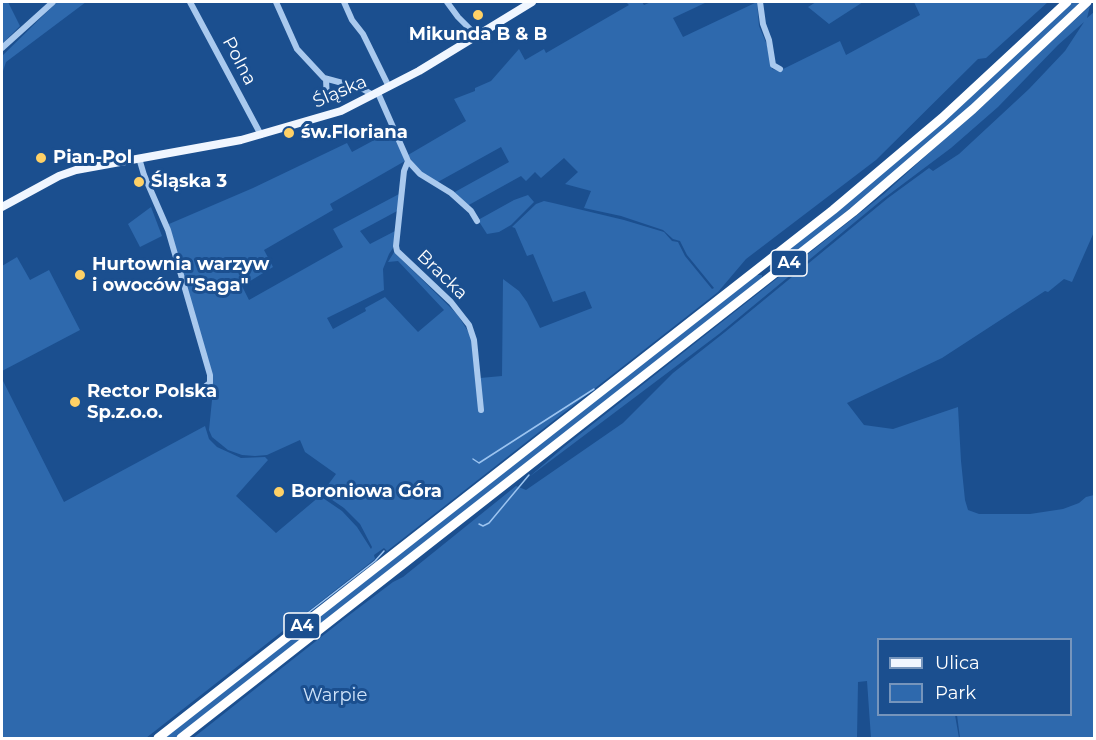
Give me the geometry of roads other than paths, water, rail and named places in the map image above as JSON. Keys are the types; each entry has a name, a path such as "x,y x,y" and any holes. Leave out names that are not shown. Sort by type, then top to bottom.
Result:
{"highway":[{"name":"A4","path":"158,738 849,196 962,100 1067,2"},
{"name":"A4","path":"181,738 853,212 981,101 1087,2"}],"main road":[{"name":"Śląska","path":"2,207 65,174 261,135 342,111 389,87 532,2"}],"street":[{"path":"2,48 53,2"},
{"name":"Polna","path":"190,2 261,135"},
{"path":"276,2 297,49 326,79 376,94 408,161 420,174 451,193 471,211 477,221"},
{"path":"344,2 352,20 363,34 389,87"},
{"path":"447,2 477,36"},
{"path":"760,2 773,65 780,69"},
{"path":"326,79 327,101"},
{"path":"139,158 168,230 210,375 210,383 202,389"},
{"name":"Bracka","path":"408,161 404,171 397,251 451,302 469,326 474,340 481,410"}],"waterway":[{"path":"473,459 479,463 594,389"},
{"path":"479,524 483,526 489,523 529,475"},
{"path":"291,626 375,561 384,551"}],"place":[{"name":"Mikunda B & B","path":"478,15"},
{"name":"św.Floriana","path":"289,133"},
{"name":"Pian-Pol","path":"41,158"},
{"name":"Śląska 3","path":"139,182"},
{"name":"Hurtownia warzyw i owoców \"Saga\"","path":"80,275"},
{"name":"Rector Polska Sp.z.o.o.","path":"75,402"},
{"name":"Boroniowa Góra","path":"279,492"}],"park label":[{"name":"Warpie","path":"335,696"}]}
